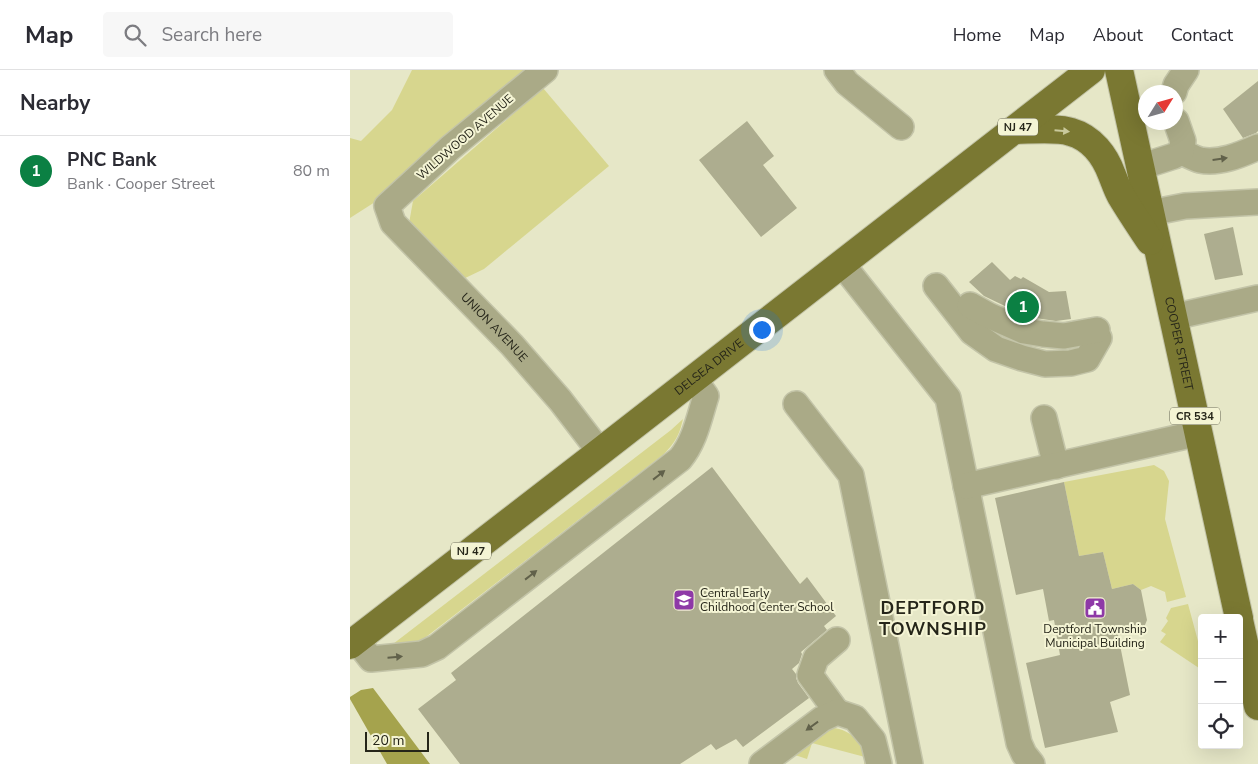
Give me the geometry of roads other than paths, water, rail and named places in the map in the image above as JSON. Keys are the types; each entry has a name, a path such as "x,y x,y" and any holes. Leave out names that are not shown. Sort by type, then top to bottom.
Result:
{"main road":[{"name":"DELSEA DRIVE","path":"353,642 1091,70"},
{"name":"COOPER STREET","path":"1119,70 1238,614"},
{"path":"1014,130 1071,131 1094,145 1103,155 1120,194 1160,258"},
{"name":"COOPER STREET","path":"1243,629 1252,652 1258,706"}],"street":[{"name":"WILDWOOD AVENUE","path":"387,206 450,148 545,70"},
{"path":"837,70 847,83 900,127"},
{"path":"1176,85 1186,70"},
{"path":"1179,130 1182,141 1181,152"},
{"path":"1181,152 1199,160 1219,160 1258,147"},
{"path":"1140,167 1181,152"},
{"path":"1150,213 1184,206 1258,202"},
{"name":"UNION AVENUE","path":"387,206 393,223 512,345 560,400 600,452"},
{"path":"842,264 948,398 1019,743 1024,754 1032,764"},
{"path":"970,305 990,329 1030,345 1052,348 1074,347 1099,338 1087,359 1072,363 1045,364 996,349 972,332 943,281 970,305 1024,331 1064,336 1097,330"},
{"path":"1173,317 1258,298"},
{"path":"353,642 371,659 422,654 431,651 445,641 680,459 687,451 691,442 706,396 694,379"},
{"path":"796,404 851,475 910,764"},
{"path":"1044,418 1056,466"},
{"path":"966,486 1199,433"},
{"path":"837,640 816,658 810,675 837,712 855,718 873,740 879,764"},
{"path":"762,764 822,719 837,712"}],"place":[{"name":"PNC Bank","path":"1023,307"},
{"name":"Central Early Childhood Center School","path":"684,600"},
{"name":"Deptford Township Municipal Building","path":"1095,608"}],"district":[{"name":"DEPTFORD TOWNSHIP","path":"933,618"}]}
